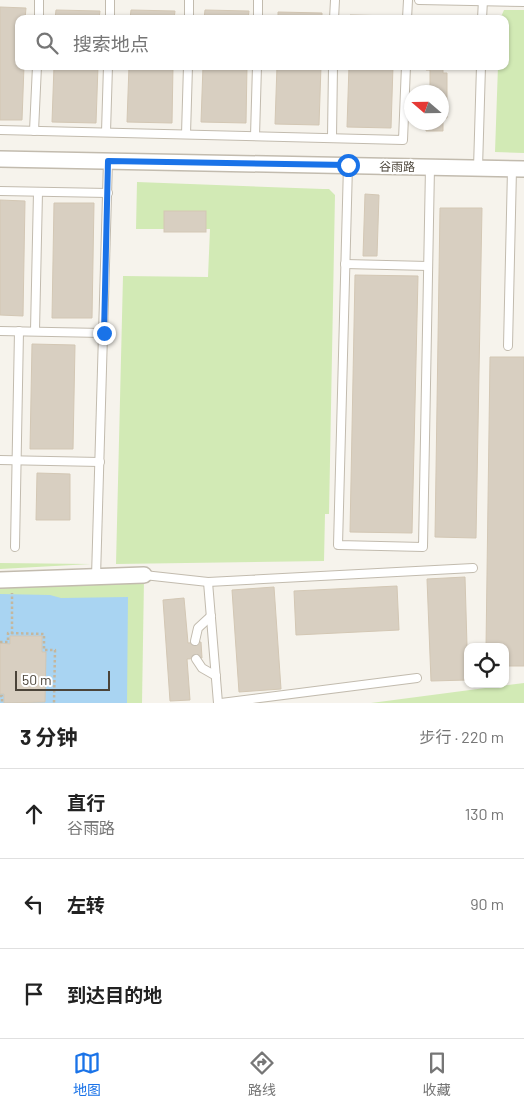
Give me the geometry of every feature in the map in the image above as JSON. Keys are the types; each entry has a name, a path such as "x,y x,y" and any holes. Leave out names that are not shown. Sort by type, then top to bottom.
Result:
{"street":[{"name":"谷雨路","path":"0,159 518,169"},
{"path":"0,580 144,575"}],"lane":[{"path":"39,0 39,15"},
{"path":"110,0 110,15"},
{"path":"189,0 189,15"},
{"path":"258,0 258,15"},
{"path":"334,15 335,0"},
{"path":"407,15 408,0"},
{"path":"419,0 524,2"},
{"path":"482,15 483,1"},
{"path":"34,131 37,70"},
{"path":"106,132 108,70"},
{"path":"186,134 188,70"},
{"path":"255,136 257,70"},
{"path":"332,137 333,70"},
{"path":"0,130 403,140 406,70"},
{"path":"478,168 481,70"},
{"path":"96,577 108,161"},
{"path":"348,165 338,545 423,547 430,167"},
{"path":"508,346 518,169"},
{"path":"0,191 108,193"},
{"path":"35,331 38,192"},
{"path":"345,264 428,266"},
{"path":"0,330 104,333"},
{"path":"15,547 19,331"},
{"path":"0,460 100,462"},
{"path":"144,575 208,582 473,568"},
{"path":"208,582 220,703 417,678"},
{"path":"195,641 198,628 210,616"},
{"path":"196,659 202,668 216,676"}],"path":[{"path":"12,590 12,634"},
{"path":"0,642 8,642 8,633 44,634 44,650 55,650 54,703"},
{"path":"0,696 2,696 2,703"}],"green space":[{"path":"504,10 524,10 524,153 495,152 498,70 509,70 509,15 502,15"},
{"path":"137,182 329,189 335,195 329,514 325,514 324,561 116,564 123,276 208,277 210,229 136,229"},
{"path":"0,563 91,564 0,569"},
{"path":"144,579 142,703 0,703 0,586"},
{"path":"524,683 524,703 371,703 486,688 509,688 509,685"}],"water":[{"path":"0,594 50,595 61,598 128,597 127,703 0,703"}],"building":[{"path":"0,7 26,8 25,15 15,15 15,70 24,70 22,120 0,120"},
{"path":"56,10 100,11 100,15 55,15"},
{"path":"131,10 175,11 174,15 130,15"},
{"path":"205,10 249,11 248,15 204,15"},
{"path":"278,12 322,13 322,15 278,15"},
{"path":"54,70 98,70 96,123 52,122"},
{"path":"129,70 173,70 172,123 127,122"},
{"path":"203,70 247,70 246,123 201,122"},
{"path":"277,70 321,70 319,125 275,124"},
{"path":"349,70 393,70 391,128 347,127"},
{"path":"430,70 443,70 443,73 447,73 447,85 430,85"},
{"path":"426,130 443,130 426,131"},
{"path":"365,194 379,195 377,256 363,256"},
{"path":"0,200 25,201 23,316 0,315"},
{"path":"54,203 94,203 92,318 52,318"},
{"path":"440,208 482,208 476,538 435,537"},
{"path":"164,211 206,211 206,232 164,232"},
{"path":"355,275 418,276 412,533 350,532"},
{"path":"32,344 75,345 73,449 30,449"},
{"path":"490,357 524,357 524,666 509,666 509,643 486,643"},
{"path":"37,473 70,474 70,520 36,520"},
{"path":"465,577 467,643 464,643 464,680 431,681 427,579"},
{"path":"397,586 399,630 296,635 294,591"},
{"path":"274,587 281,689 239,692 232,590"},
{"path":"184,598 188,643 201,642 202,658 187,659 190,700 170,701 163,600"},
{"path":"10,636 42,636 42,652 46,652 45,702 4,703 4,694 0,694 0,643 10,644"}],"route":[{"path":"104,333 108,161 348,165"}]}
